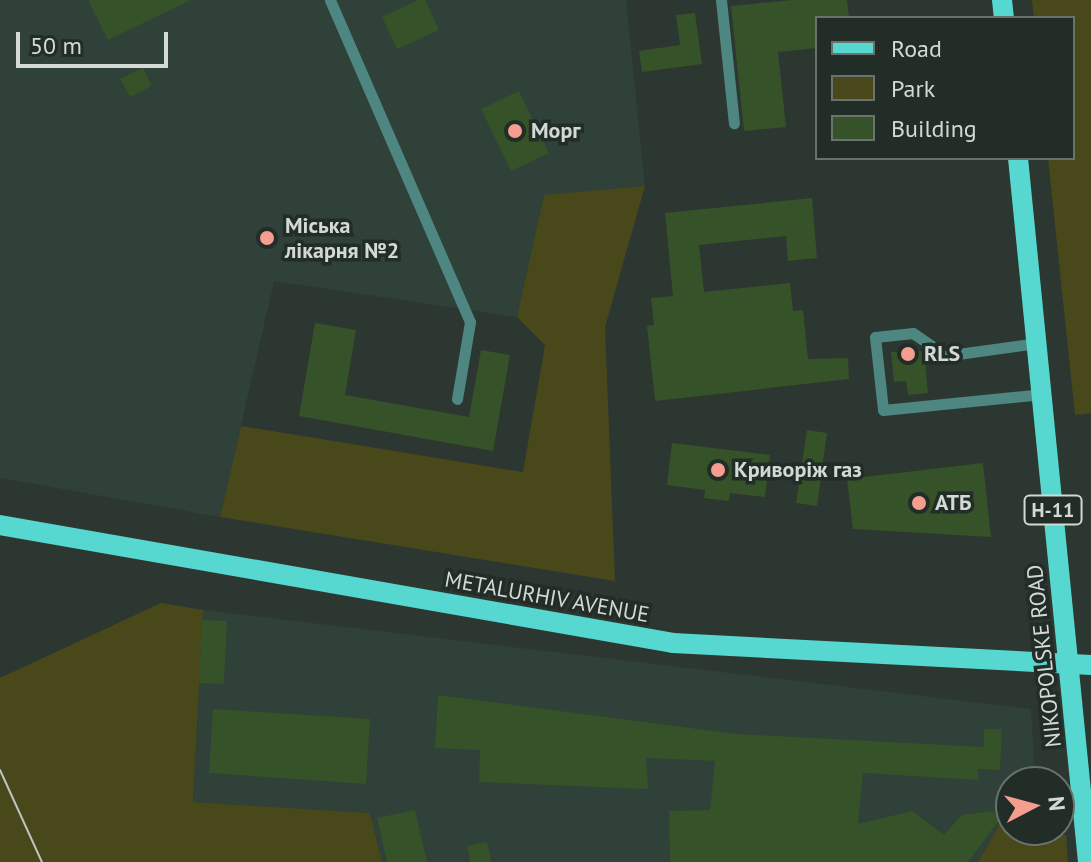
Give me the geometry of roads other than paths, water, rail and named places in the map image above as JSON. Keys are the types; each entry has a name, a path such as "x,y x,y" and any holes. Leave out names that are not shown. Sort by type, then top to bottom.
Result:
{"main road":[{"name":"NIKOPOLSKE ROAD","path":"1018,160 1088,862"},
{"name":"METALURHIV AVENUE","path":"0,525 673,643 1091,665"}],"lane":[{"path":"330,0 470,322 457,399"},
{"path":"721,0 734,123"},
{"path":"1037,343 936,357 935,348 913,333 875,337 883,410 1042,394"}],"tram line":[{"path":"0,770 42,862"}],"place":[{"name":"Морг","path":"515,131"},
{"name":"Міська лікарня №2","path":"267,238"},
{"name":"RLS","path":"908,354"},
{"name":"Криворіж газ","path":"718,470"},
{"name":"АТБ","path":"919,503"}]}
